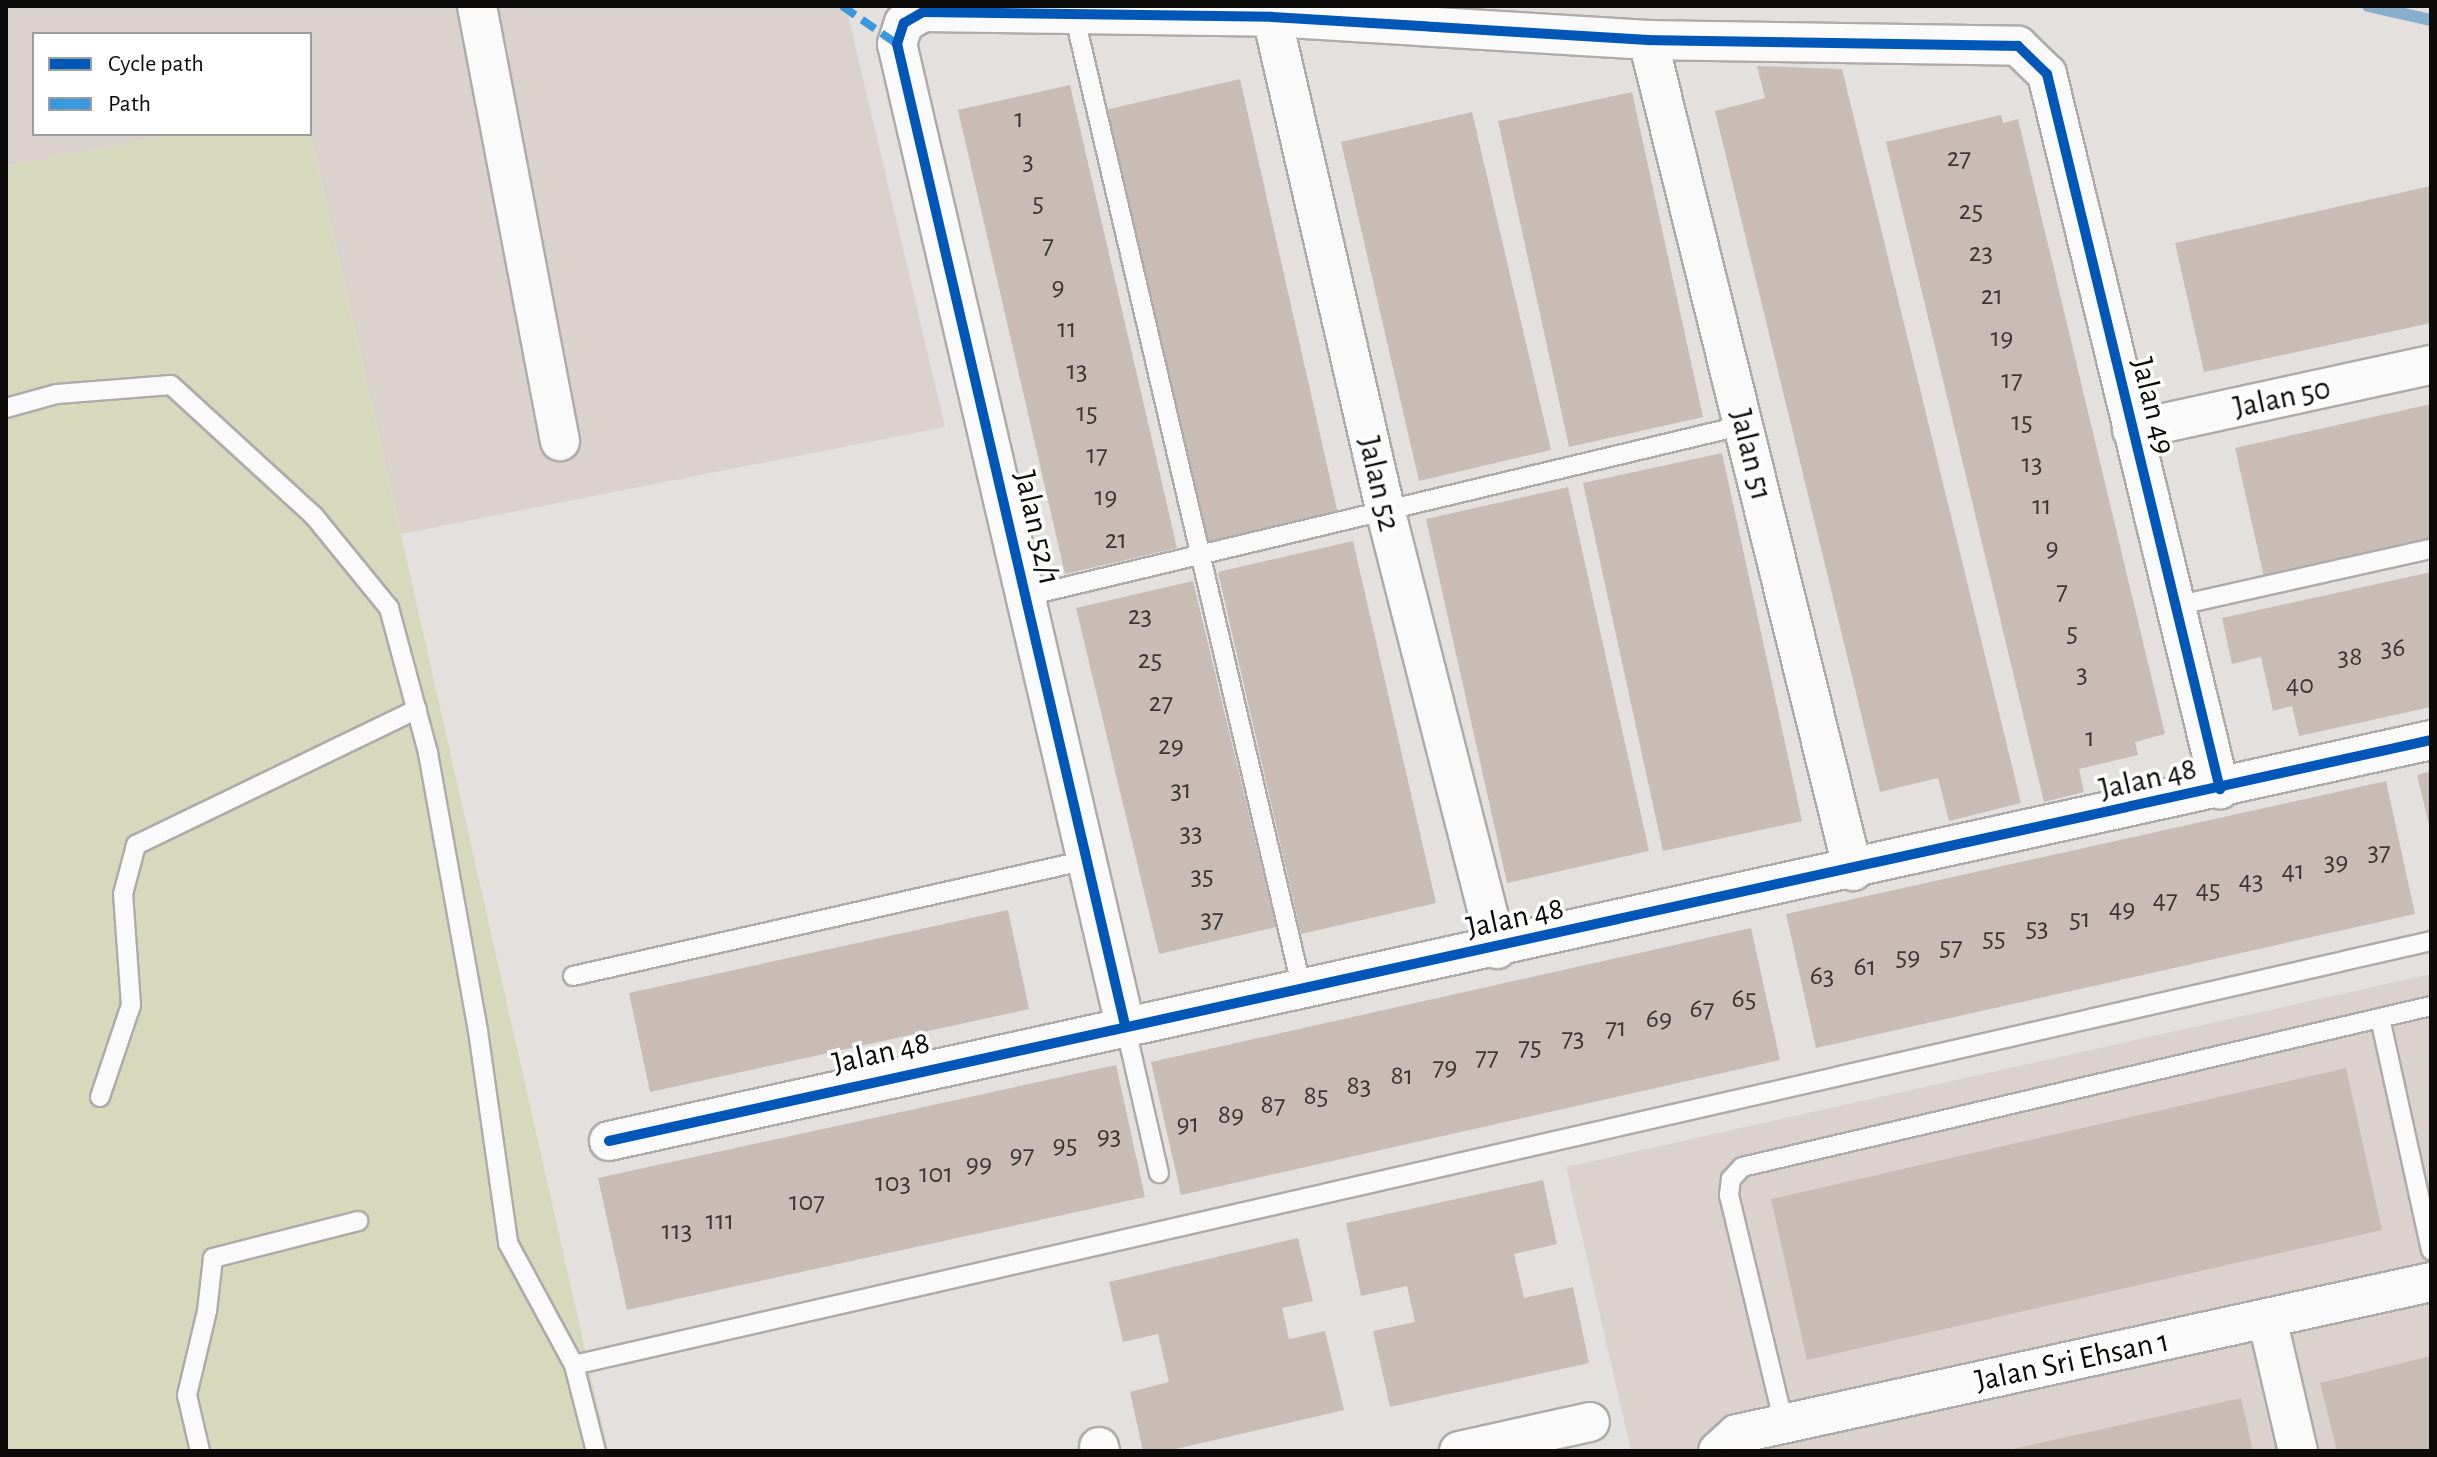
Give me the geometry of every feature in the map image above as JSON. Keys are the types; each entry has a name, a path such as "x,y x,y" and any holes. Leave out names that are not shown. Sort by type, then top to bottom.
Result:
{"street":[{"path":"477,6 560,441"},
{"name":"Jalan 52/1","path":"1074,14 923,12 904,23 897,44 1125,1025"},
{"path":"1074,14 1272,17 1648,40"},
{"name":"Jalan 52","path":"1272,17 1386,513 1497,949"},
{"name":"Jalan 49","path":"1648,40 2018,46 2047,74 2220,789"},
{"name":"Jalan 51","path":"1648,40 1853,871"},
{"name":"Jalan 50","path":"2132,430 2431,365"},
{"name":"Jalan 48","path":"609,1141 1125,1025 1497,949 1853,871 2431,740"},
{"name":"Jalan Sri Ehsan 1","path":"1718,1451 1737,1434 2431,1282"},
{"path":"2267,1318 2298,1451"},
{"path":"1459,1451 1590,1422"}],"lane":[{"path":"1074,14 1198,557 1302,989"},
{"path":"6,408 57,394 171,385 314,516 389,608 417,709 478,1031 508,1243 574,1365 596,1451"},
{"path":"1027,596 1386,513 1744,425"},
{"path":"2175,606 2431,549"},
{"path":"100,1097 131,1005 123,894 136,845 417,709"},
{"path":"573,976 1087,860"},
{"path":"574,1365 2431,941"},
{"path":"1784,1424 1729,1195 1731,1179 1742,1167 2431,1006"},
{"path":"2380,1018 2431,1250"},
{"path":"1125,1025 1159,1173"},
{"path":"200,1451 187,1395 207,1311 213,1258 358,1221"}],"shaded area":[{"path":"6,6 846,6 945,427 401,534 311,136 312,32 32,32 32,136 169,136 6,166"},
{"path":"2431,974 2431,1451 1631,1451 1566,1167"}],"green space":[{"path":"169,136 311,136 608,1451 6,1451 6,166"}],"building":[{"path":"1757,66 1842,69 2021,803 1949,821 1938,778 1880,792 1715,111 1765,98"},
{"path":"1240,79 1338,514 1205,544 1105,110"},
{"path":"1070,85 1177,548 1065,574 958,110"},
{"path":"1632,92 1703,417 1569,447 1498,121"},
{"path":"1472,112 1551,450 1419,481 1341,142"},
{"path":"2001,115 2003,123 2018,119 2165,734 2135,742 2138,755 2079,769 2084,792 2044,802 1886,142"},
{"path":"2431,186 2431,323 2204,372 2175,243"},
{"path":"2431,404 2431,539 2264,577 2235,448"},
{"path":"1722,453 1802,821 1663,851 1583,483"},
{"path":"1568,487 1649,851 1507,883 1426,519"},
{"path":"1353,541 1436,903 1301,934 1218,572"},
{"path":"2431,572 2431,707 2299,736 2292,706 2273,711 2261,657 2232,664 2222,618"},
{"path":"1193,581 1276,927 1159,954 1076,608"},
{"path":"2431,771 2431,829 2430,829 2417,775"},
{"path":"2386,781 2415,914 1816,1048 1786,914"},
{"path":"1008,910 1029,1009 650,1092 629,993"},
{"path":"1751,928 1780,1060 1181,1195 1151,1062"},
{"path":"1116,1065 1145,1197 627,1310 598,1178"},
{"path":"2346,1068 2382,1230 1807,1360 1771,1199"},
{"path":"1543,1180 1557,1244 1514,1254 1524,1298 1573,1287 1589,1363 1390,1407 1373,1331 1415,1322 1407,1286 1361,1296 1346,1223"},
{"path":"1298,1238 1313,1301 1282,1308 1289,1339 1325,1331 1344,1410 1167,1451 1143,1451 1130,1392 1169,1382 1158,1334 1123,1342 1109,1282"},
{"path":"2431,1356 2431,1451 2337,1451 2320,1383"},
{"path":"2241,1398 2253,1451 2008,1451 2008,1450"}],"waterway":[{"path":"2368,6 2431,20"}],"marked path":[{"path":"842,6 897,44"}],"cycle path":[{"path":"1125,1025 897,44 904,23 923,12 1272,17 1648,40 2018,46 2047,74 2220,789"},
{"path":"609,1141 2431,740"}]}
